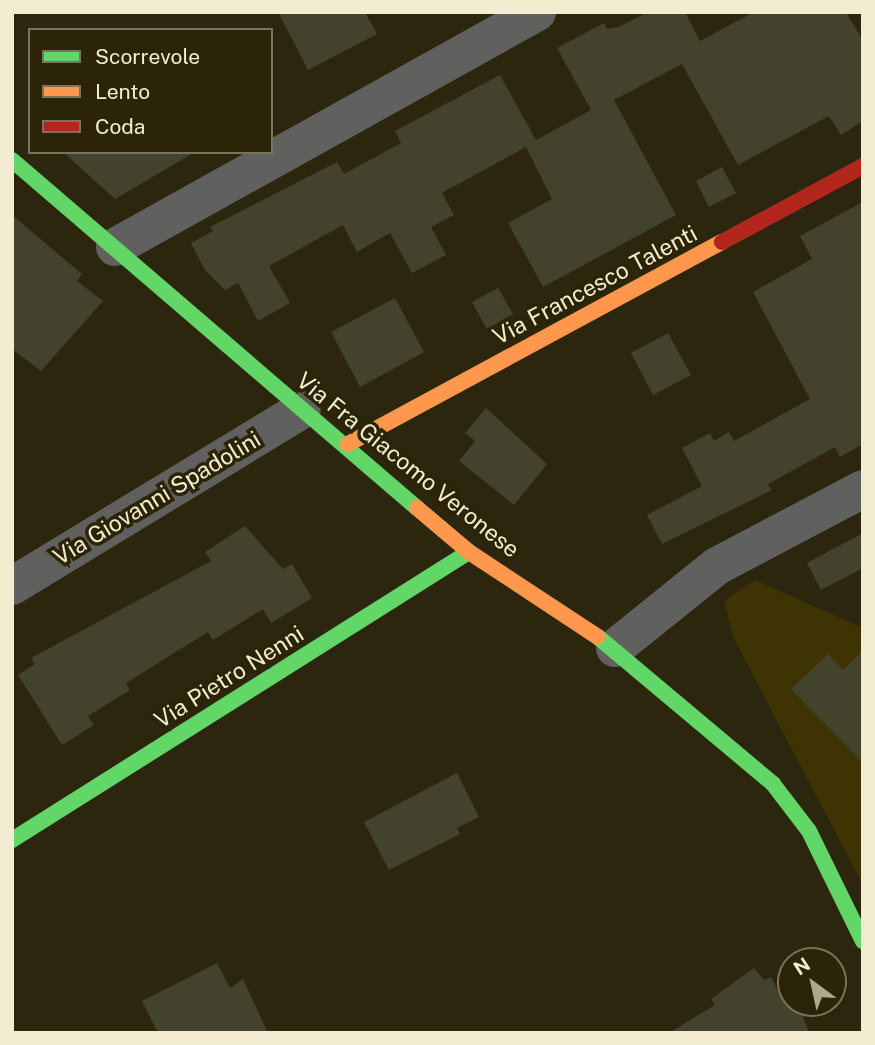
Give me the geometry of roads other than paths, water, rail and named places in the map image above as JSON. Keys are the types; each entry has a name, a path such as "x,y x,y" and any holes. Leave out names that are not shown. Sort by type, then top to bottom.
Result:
{"street":[{"path":"115,247 537,12"},
{"name":"Via Fra Giacomo Veronese","path":"12,160 302,410 348,444 469,552 615,648 773,784 809,831 863,941"},
{"name":"Via Francesco Talenti","path":"348,444 863,166"},
{"name":"Via Giovanni Spadolini","path":"12,586 302,410"},
{"path":"615,648 717,566 863,489"},
{"name":"Via Pietro Nenni","path":"12,840 469,552"}]}
